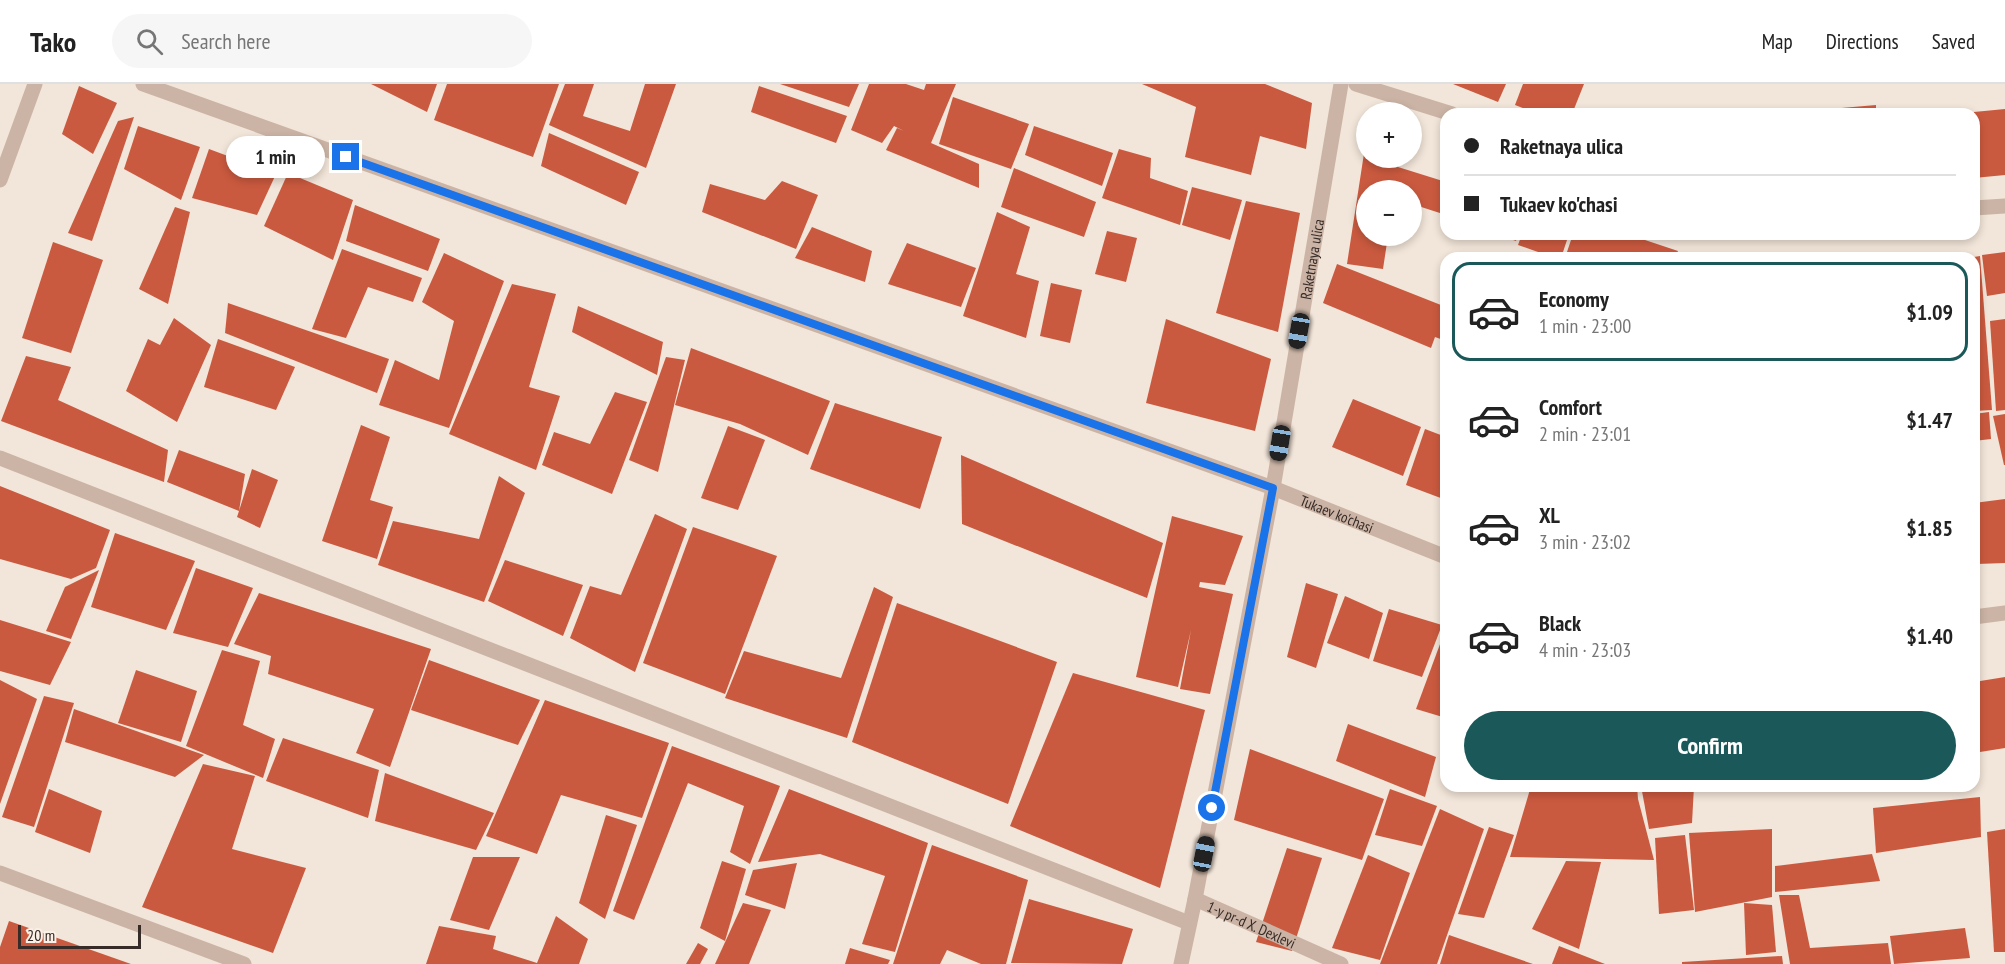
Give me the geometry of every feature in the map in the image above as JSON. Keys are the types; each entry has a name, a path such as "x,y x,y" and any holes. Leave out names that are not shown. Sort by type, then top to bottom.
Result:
{"street":[{"path":"0,180 35,84"},
{"name":"Tukaev ko'chasi","path":"143,84 1273,488 1440,555"},
{"name":"Raketnaya ulica","path":"1181,964 1273,488 1341,84"},
{"path":"1356,84 1440,110"},
{"path":"1980,208 2005,206"},
{"path":"0,458 1189,922"},
{"path":"1980,616 2005,614"},
{"path":"0,873 244,964"},
{"name":"1-y pr-d X. Dexlevi","path":"1195,899 1341,964"}],"building":[{"path":"371,84 437,84 427,112"},
{"path":"447,84 559,84 533,157 434,120"},
{"path":"565,84 594,84 583,116 630,131 645,84 676,84 646,168 549,125"},
{"path":"780,84 859,84 849,107"},
{"path":"869,84 906,84 924,90 926,84 956,84 931,143 979,164 979,188 886,150 897,128 904,131 894,126 882,143 851,130"},
{"path":"1142,84 1265,84 1312,103 1306,149 1260,136 1251,175 1185,157 1196,107"},
{"path":"1453,84 1506,84 1498,102"},
{"path":"1523,84 1584,84 1574,108 1523,108 1515,105"},
{"path":"79,86 117,103 93,154 62,134"},
{"path":"759,86 847,116 836,143 751,112"},
{"path":"953,97 1029,124 1011,169 939,144"},
{"path":"1876,105 1876,108 1842,108"},
{"path":"2005,109 2005,175 1980,177 1980,111"},
{"path":"134,117 92,241 68,233 118,121"},
{"path":"138,126 200,147 181,200 124,169"},
{"path":"1034,126 1113,153 1102,186 1025,155"},
{"path":"549,133 639,172 626,205 541,166"},
{"path":"209,149 276,174 257,215 192,198"},
{"path":"1119,149 1151,158 1150,178 1188,191 1180,225 1102,198"},
{"path":"1014,168 1096,202 1084,237 1001,207"},
{"path":"1362,168 1401,168 1440,180 1440,213 1422,207 1422,180 1360,180"},
{"path":"288,173 353,200 333,260 264,226"},
{"path":"782,181 818,195 796,249 702,212 710,184 765,200"},
{"path":"1192,187 1242,200 1230,240 1182,225"},
{"path":"1246,201 1300,213 1278,332 1216,313"},
{"path":"355,205 440,239 428,271 346,241"},
{"path":"1356,206 1356,246 1386,246 1383,269 1347,264"},
{"path":"175,207 190,212 168,304 139,289"},
{"path":"997,212 1030,227 1016,274 1039,281 1026,338 963,316"},
{"path":"812,227 872,251 865,282 795,258"},
{"path":"1107,231 1137,238 1126,282 1095,274"},
{"path":"1520,240 1567,240 1563,252 1538,252 1518,245"},
{"path":"1571,240 1645,240 1678,251 1678,252 1567,252"},
{"path":"53,242 103,260 71,353 22,338"},
{"path":"907,243 976,268 961,307 888,284"},
{"path":"342,249 422,278 413,302 368,287 346,338 312,329"},
{"path":"2005,252 2005,293 1987,296 1982,255"},
{"path":"444,253 504,281 449,428 379,405 395,360 439,380 454,321 422,302"},
{"path":"1980,256 1992,410 1980,411"},
{"path":"1337,264 1440,305 1440,339 1435,337 1431,348 1323,303"},
{"path":"1051,283 1082,290 1070,343 1040,336"},
{"path":"512,284 556,294 529,387 560,396 536,470 449,434"},
{"path":"228,303 389,359 377,393 225,333"},
{"path":"578,306 663,342 657,375 572,332"},
{"path":"174,318 211,345 177,422 126,391 148,339 160,345"},
{"path":"1166,319 1271,359 1255,431 1146,403"},
{"path":"2005,319 2005,410 1996,411 1990,321"},
{"path":"218,339 295,367 276,410 204,387"},
{"path":"691,348 830,401 808,455 740,424 675,405"},
{"path":"26,356 71,367 58,400 168,450 164,482 1,421"},
{"path":"666,357 685,360 658,472 629,460"},
{"path":"615,392 647,402 612,494 542,465 554,432 590,444"},
{"path":"1353,399 1421,427 1403,476 1332,447"},
{"path":"835,403 942,437 920,509 810,469"},
{"path":"1989,412 1991,439 1980,440 1980,413"},
{"path":"2005,414 2005,465 2004,465 1993,416"},
{"path":"361,425 390,437 370,500 393,507 377,559 322,541"},
{"path":"728,426 765,440 738,510 701,498"},
{"path":"1425,429 1440,435 1440,498 1406,485"},
{"path":"179,450 245,474 239,511 167,482"},
{"path":"961,455 1163,543 1147,598 962,524"},
{"path":"252,469 278,480 260,528 237,517"},
{"path":"499,476 525,493 484,602 378,565 393,521 479,539"},
{"path":"0,486 110,530 96,568 71,579 0,559"},
{"path":"2005,499 2005,563 1980,564 1980,502"},
{"path":"655,514 687,529 635,672 570,638 590,586 621,595"},
{"path":"1172,516 1243,536 1225,585 1200,582 1199,587 1233,594 1210,694 1180,689 1191,630 1178,687 1136,677"},
{"path":"693,527 777,556 725,694 643,663"},
{"path":"115,533 195,561 166,630 91,607"},
{"path":"505,560 583,585 563,636 488,601"},
{"path":"196,568 253,588 228,647 173,633"},
{"path":"99,570 71,639 46,631 65,587"},
{"path":"1306,583 1338,594 1316,668 1287,657"},
{"path":"874,587 893,597 847,738 725,698 744,651 841,678"},
{"path":"259,593 431,649 390,767 356,753 374,709 268,674 271,656 234,644"},
{"path":"1345,596 1383,613 1369,659 1327,643"},
{"path":"897,603 1057,662 1008,804 852,742"},
{"path":"1389,609 1440,624 1440,630 1422,677 1373,661"},
{"path":"0,620 71,642 50,685 0,671"},
{"path":"1440,644 1440,716 1416,709"},
{"path":"222,650 260,661 243,725 275,739 263,778 186,746"},
{"path":"429,660 540,700 518,745 411,710"},
{"path":"136,670 197,691 181,742 118,723"},
{"path":"1073,673 1205,710 1160,888 1010,826"},
{"path":"2005,677 2005,748 1980,752 1980,681"},
{"path":"0,680 37,699 0,804"},
{"path":"44,696 74,703 34,827 2,817"},
{"path":"545,700 669,743 642,818 561,795 537,854 486,836"},
{"path":"74,709 204,755 175,777 65,742"},
{"path":"1348,724 1436,757 1425,797 1336,761"},
{"path":"283,738 379,770 368,818 266,781"},
{"path":"672,746 780,786 750,864 730,852 744,806 688,783 634,920 613,911"},
{"path":"1250,749 1384,799 1362,860 1234,820"},
{"path":"203,764 255,776 232,849 306,868 273,953 142,907"},
{"path":"385,773 494,813 476,850 375,821"},
{"path":"49,789 102,811 90,853 35,832"},
{"path":"789,789 928,843 895,952 862,944 885,876 820,854 758,862"},
{"path":"1390,789 1437,806 1422,846 1375,835"},
{"path":"1529,792 1637,792 1654,860 1510,857"},
{"path":"1642,792 1694,792 1692,823 1649,829"},
{"path":"1980,797 1981,837 1876,853 1873,808"},
{"path":"1440,809 1484,829 1437,964 1380,964"},
{"path":"606,815 637,825 605,919 579,903"},
{"path":"1489,827 1514,835 1484,918 1458,914"},
{"path":"1772,829 1772,897 1695,912 1689,833"},
{"path":"2005,829 2005,952 1994,952 1987,832"},
{"path":"1685,835 1694,910 1659,914 1655,838"},
{"path":"932,845 1028,880 1006,964 981,964 947,950 940,964 893,964"},
{"path":"1287,848 1322,858 1292,951 1256,942"},
{"path":"1872,854 1880,881 1775,892 1775,866"},
{"path":"1368,855 1410,873 1380,960 1332,948"},
{"path":"473,857 520,857 489,930 450,920"},
{"path":"722,861 746,869 725,941 700,928"},
{"path":"1566,861 1601,862 1579,949 1532,929"},
{"path":"797,863 785,909 745,895 753,870"},
{"path":"1779,895 1799,895 1810,948 1888,943 1891,964 1790,964"},
{"path":"1029,899 1133,929 1122,964 1011,963"},
{"path":"743,903 771,910 749,964 715,964"},
{"path":"1744,903 1772,905 1776,952 1746,955"},
{"path":"556,916 588,939 579,964 426,964 439,926 496,936 493,949 537,963"},
{"path":"9,921 131,964 0,964 0,947"},
{"path":"1965,928 1970,958 1894,964 1890,936"},
{"path":"1449,935 1533,964 1440,964"},
{"path":"698,943 708,949 700,964 686,964"},
{"path":"1559,946 1605,964 1552,964"},
{"path":"850,948 890,960 888,964 845,964"},
{"path":"1782,956 1783,964 1682,964 1682,962"}],"route":[{"path":"346,157 1273,488 1212,808"}]}
